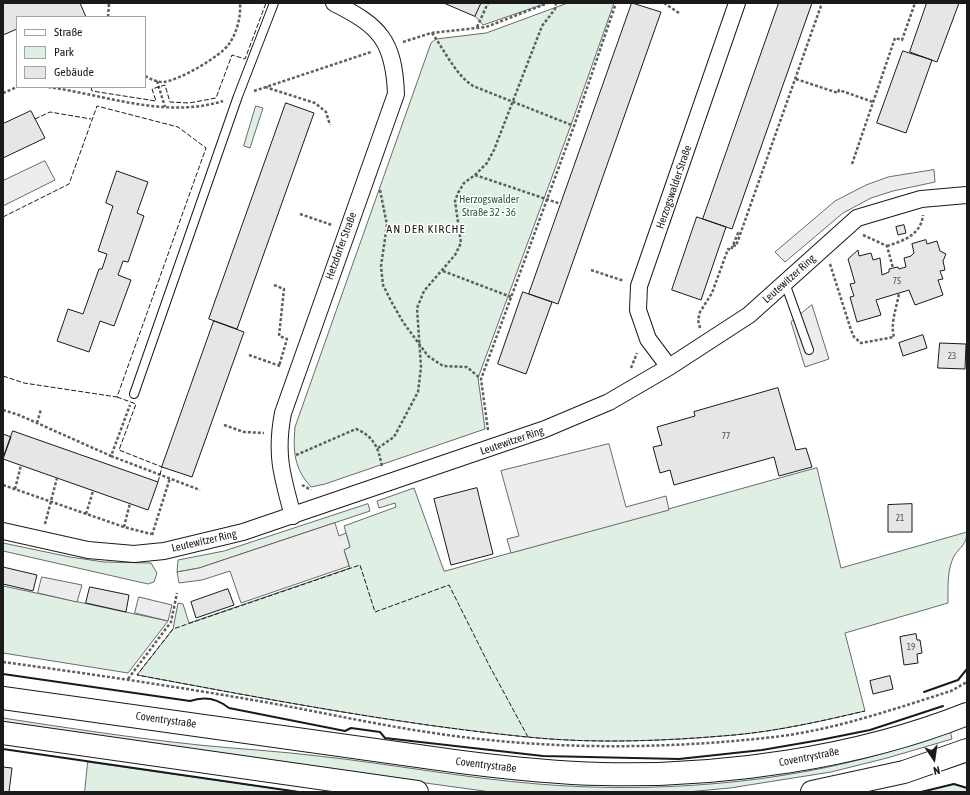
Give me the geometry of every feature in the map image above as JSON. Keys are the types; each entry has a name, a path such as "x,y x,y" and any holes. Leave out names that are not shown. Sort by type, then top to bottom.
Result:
{"main road":[{"name":"Coventrystraße","path":"3,698 461,762 531,770 602,774 663,774 722,770 773,764 826,754 894,738 967,714"},
{"path":"3,733 417,792"},
{"path":"812,792 904,772 967,750"}],"street":[{"name":"Hetzdorfer Straße","path":"293,516 279,459 279,434 283,413 366,174 396,94 395,71 388,46 376,30 360,16 334,3"},
{"name":"Herzogswalder Straße","path":"669,368 648,339 638,310 639,286 694,131 737,3"},
{"name":"Leutewitzer Ring","path":"3,531 88,550 134,554 164,551 243,532 293,516 545,429 609,402 669,368 749,315 857,218 921,199 967,194"}],"lane":[{"path":"132,398 238,96 274,3"},
{"path":"785,283 809,350"}],"path":[{"path":"108,16 109,3"},
{"path":"146,76 156,81 164,82 197,68 229,44 239,22 240,3"},
{"path":"477,28 488,3"},
{"path":"53,88 153,107 190,108 214,104 388,46 431,33 486,27 548,3"},
{"path":"378,448 394,437 418,392 421,367 417,308 424,291 443,271 462,243 455,201 458,193 464,183 475,175 487,162 494,150 542,26 555,9 556,3"},
{"path":"493,447 488,431 481,379 574,126 616,3"},
{"path":"664,3 679,13"},
{"path":"708,342 702,333 698,320 700,312 712,294 728,249 731,250 738,232 740,233 822,3"},
{"path":"852,164 895,38 902,40 915,3"},
{"path":"431,33 466,81 473,86 574,126"},
{"path":"796,79 838,93 840,90 873,102"},
{"path":"156,81 165,107"},
{"path":"3,93 16,87"},
{"path":"264,87 315,104 326,112 330,124"},
{"path":"366,174 378,179 387,225 381,266 383,285 403,322 428,356 443,366 467,367 481,379"},
{"path":"475,175 561,204"},
{"path":"850,224 865,236 887,246 902,241 914,235 923,217 921,199"},
{"path":"300,214 347,231"},
{"path":"887,246 893,268"},
{"path":"824,247 854,336 861,343 894,337 892,328 897,312 900,293"},
{"path":"591,270 621,280"},
{"path":"443,271 511,297"},
{"path":"274,285 284,289 279,336 287,339 279,366"},
{"path":"628,371 633,367 638,346"},
{"path":"249,355 265,361"},
{"path":"111,456 132,398"},
{"path":"37,423 41,409"},
{"path":"3,410 20,415 111,456 200,490"},
{"path":"224,425 244,432 279,434"},
{"path":"289,457 308,451 356,429 365,432 378,448 382,467"},
{"path":"480,434 495,429"},
{"path":"375,470 390,465"},
{"path":"15,489 21,466"},
{"path":"41,539 57,478"},
{"path":"151,534 170,478"},
{"path":"298,480 304,487 310,490 314,489"},
{"path":"3,485 124,527 151,534 164,551"},
{"path":"86,514 93,490"},
{"path":"124,527 130,504"},
{"path":"128,679 171,622 177,593"},
{"path":"3,662 128,679 248,699 428,733 523,743 617,747 694,744 776,737 847,722 951,691 967,682"}],"green space":[{"path":"481,3 547,3 483,25 475,16"},
{"name":"Herzogswalder Straße 32 - 36","path":"568,3 614,3 478,378 485,429 325,484 311,487 301,473 296,459 294,444 295,427 431,43 436,39 486,33"},
{"path":"256,106 263,108 250,148 244,146"},
{"path":"817,468 841,568 967,532 966,540 954,556 950,567 948,579 948,603 845,633 865,711 816,722 734,735 630,741 553,739 478,732 380,718 137,675 173,629 178,603 183,604 189,623 350,568 344,550 350,547 344,526 396,507 395,503 379,508 377,501 414,488 444,571"},
{"path":"368,504 370,511 199,568 177,572 178,560 224,551"},
{"path":"3,543 70,557 104,562 151,563 157,573 154,582 148,584 3,551"},
{"path":"3,586 168,621 128,673 3,653"},
{"path":"3,718 101,733 174,742 318,756 510,781 589,787 694,785 747,780 852,762 902,747 950,730 952,739 887,758 831,772 730,788 687,792 491,792 3,725"},
{"path":"88,762 299,792 85,792"},
{"path":"954,784 967,788 967,792 921,792"}],"shaded area":[{"path":"45,161 55,180 3,206 3,181"},
{"path":"934,170 935,182 893,191 871,198 843,213 785,262 775,252 835,201 866,185 888,177"},
{"path":"812,305 829,359 805,367 791,322"},
{"path":"609,444 626,507 666,496 669,510 511,553 507,539 519,536 501,471"},
{"path":"335,523 339,536 346,533 350,547 344,550 349,566 241,603 230,571 202,580 179,583 177,572 199,568"},
{"path":"42,577 82,585 77,602 38,593"},
{"path":"139,597 172,605 168,621 135,613"}],"building":[{"path":"3,3 80,3 86,16 16,16 16,29 3,35"},
{"path":"444,3 481,3 475,16"},
{"path":"632,3 661,12 558,304 529,294"},
{"path":"779,3 812,3 732,229 703,219"},
{"path":"927,3 959,3 937,62 910,52"},
{"path":"903,51 932,60 906,133 877,123"},
{"path":"286,103 314,113 237,329 209,319"},
{"path":"31,111 45,138 3,158 3,124"},
{"path":"117,171 148,182 137,213 144,216 128,262 123,261 118,275 131,280 114,326 100,321 89,352 57,341 68,309 83,314 99,269 102,269 107,254 98,251 113,206 106,203"},
{"path":"697,217 726,227 701,300 672,290"},
{"path":"904,225 906,233 898,235 896,227"},
{"path":"926,240 927,244 937,241 940,251 946,254 943,261 945,270 940,271 943,279 938,280 943,295 915,305 909,290 876,300 881,315 857,322 850,297 854,296 850,284 855,283 848,259 858,250 859,256 871,253 873,260 880,258 882,275 889,272 889,269 906,267 904,258 911,256 914,253 912,244"},
{"path":"523,292 552,302 526,374 498,364"},
{"path":"214,321 244,332 192,477 162,467"},
{"path":"923,335 927,348 903,356 899,343"},
{"path":"940,343 966,344 965,369 938,368"},
{"path":"778,388 796,450 806,448 812,467 779,476 774,457 674,485 670,470 660,473 653,447 662,445 657,427 695,416 694,412"},
{"path":"13,431 158,482 148,510 3,459"},
{"path":"3,434 11,437 3,459"},
{"path":"477,488 493,554 451,565 434,499"},
{"path":"912,504 912,532 888,532 888,505"},
{"path":"3,567 37,575 33,591 3,584"},
{"path":"90,587 129,595 126,612 86,603"},
{"path":"228,589 234,605 196,618 191,602"},
{"path":"916,634 917,640 920,640 922,653 917,654 918,663 904,665 900,637"},
{"path":"890,676 893,689 873,694 870,681"},
{"path":"3,767 12,768 9,792 3,792"}],"fence":[{"path":"91,88 92,91 156,101 152,89 165,85 170,102 189,103 216,98 232,55 245,59 266,3"},
{"path":"3,217 69,184 97,106 178,127 206,148 117,397 24,383 3,376"},
{"path":"35,119 50,112 91,119"},
{"path":"117,397 136,404 119,450 162,467 158,482"},
{"path":"528,737 489,665 449,585 375,612 360,565 173,629 137,675 380,718 478,732 527,737 553,739 630,741 734,735 816,722 865,711"}],"wall":[{"path":"924,692 958,680 967,669"},
{"path":"3,674 190,701 195,699 211,699 220,702 229,708 345,731 351,728 380,732 385,738 543,756 679,759 762,750 870,730 943,706"},
{"path":"3,749 299,792"},
{"path":"921,792 954,784 967,788"}],"district":[{"name":"AN DER KIRCHE","path":"426,229"}]}
